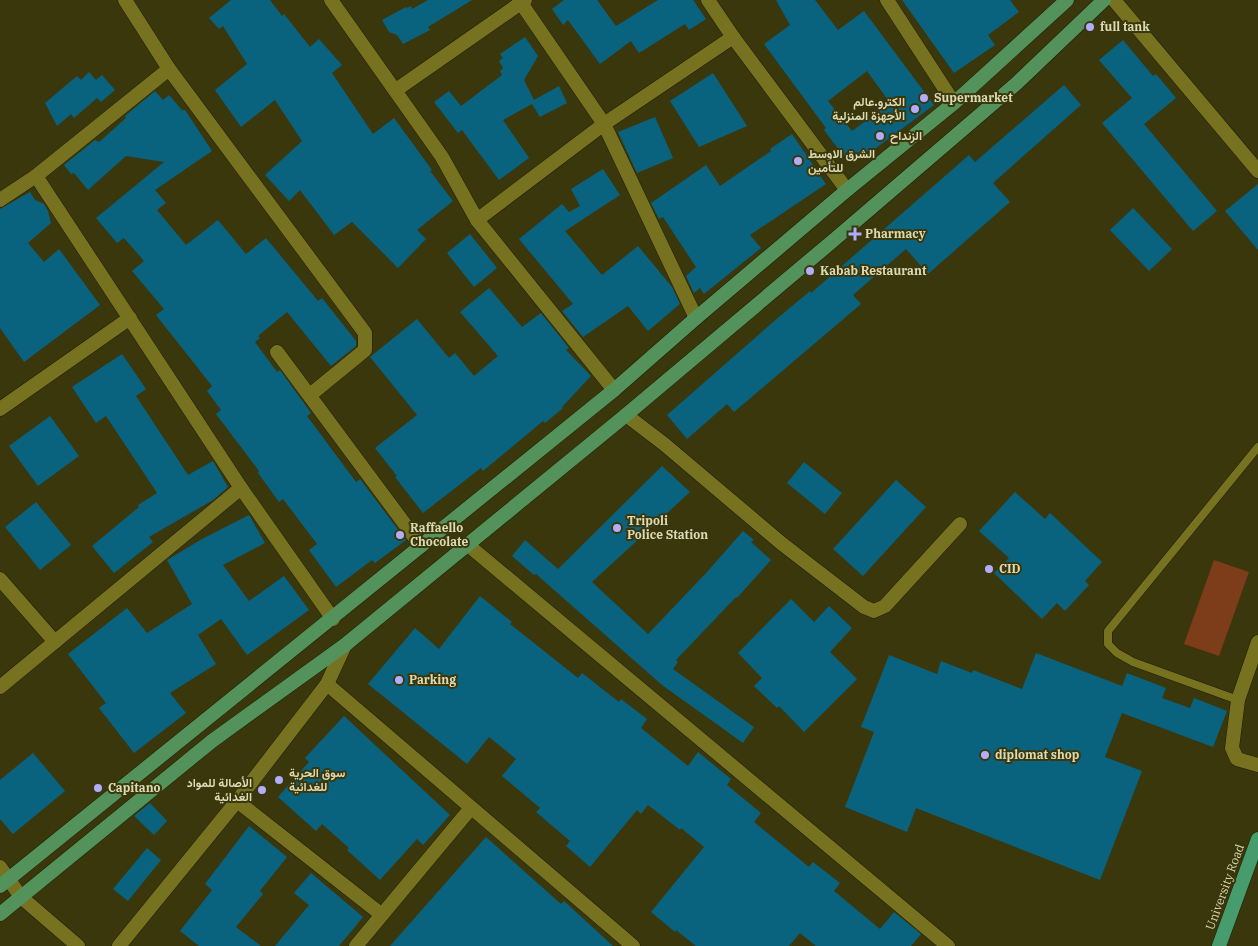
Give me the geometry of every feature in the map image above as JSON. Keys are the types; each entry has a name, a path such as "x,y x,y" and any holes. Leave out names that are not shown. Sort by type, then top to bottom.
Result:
{"highway":[{"name":"University Road","path":"1219,946 1258,839"}],"main road":[{"path":"0,914 212,741 345,645 626,415 1017,83 1104,0"},
{"path":"4,883 614,390 847,190 954,103 1059,3"}],"street":[{"path":"125,0 169,69 365,333 365,350 310,396"},
{"path":"331,0 442,156 477,220 614,390"},
{"path":"708,0 733,37 847,190"},
{"path":"887,0 954,103"},
{"path":"1114,0 1258,171"},
{"path":"396,90 522,1 604,124 696,318"},
{"path":"477,220 604,124 733,37"},
{"path":"0,200 36,176 169,69"},
{"path":"36,176 241,488 333,619"},
{"path":"0,409 130,318"},
{"path":"277,352 421,546"},
{"path":"626,415 664,444 781,543 864,607 874,610 885,606 960,524"},
{"path":"0,687 241,488"},
{"path":"468,545 944,945"},
{"path":"0,579 55,642"},
{"path":"1258,642 1238,700 1232,748 1237,759 1258,765"},
{"path":"119,946 238,801 327,684 345,645"},
{"path":"327,684 634,946"},
{"path":"238,801 382,915"},
{"path":"356,946 471,808"},
{"path":"0,867 4,883 78,946"}],"lane":[{"path":"1238,700 1133,662 1116,653 1108,644 1108,631 1258,447"}],"shaded area":[{"path":"1214,560 1249,572 1219,656 1184,644"}],"building":[{"path":"231,0 270,0 282,16 284,14 310,47 319,39 342,65 332,73 373,134 394,118 453,201 417,230 426,239 398,268 352,222 334,235 300,190 289,201 265,175 302,141 275,100 241,127 215,90 247,64 223,26 219,29 209,18"},
{"path":"428,0 472,0 428,27 430,30 403,44 397,35 389,32 382,20 406,7 411,6 412,9"},
{"path":"564,0 597,0 616,26 658,0 693,0 706,19 689,30 685,24 639,53 631,41 600,64 568,20 563,25 552,9"},
{"path":"776,0 815,0 838,30 864,11 934,105 868,154 866,151 849,163 824,130 826,128 764,44 790,25","holes":["867,71 890,103 852,131 828,101"]},
{"path":"902,0 1010,0 1019,12 988,35 995,45 954,73"},
{"path":"525,37 538,56 524,80 534,100 559,86 567,103 540,117 532,104 503,120 529,158 499,180 462,130 458,133 434,102 449,91 461,106 502,75 500,71 503,68 499,61 503,58 500,54"},
{"path":"1123,40 1153,76 1156,74 1176,98 1144,124 1217,211 1193,231 1102,123 1132,98 1099,60"},
{"path":"89,72 96,80 102,75 115,90 101,102 97,98 74,118 71,114 57,126 45,103 77,76 81,80"},
{"path":"713,73 747,126 699,147 670,101"},
{"path":"1064,85 1081,105 993,183 1010,202 928,274 906,249 853,295 861,304 734,412 727,404 687,439 667,415 969,155 975,162"},
{"path":"155,91 163,100 169,95 182,110 185,110 212,151 155,190 166,203 157,210 186,245 218,220 246,254 266,238 318,301 322,298 356,341 356,346 331,366 287,312 258,336 260,338 255,342 277,372 280,370 311,413 307,416 356,482 360,479 406,540 375,563 372,560 336,587 309,550 317,544 283,499 279,502 258,473 259,471 216,414 221,410 207,391 212,386 156,315 164,309 132,271 144,261 124,238 117,243 96,218 164,162 126,156 88,190 74,173 71,174 64,165 95,140 99,142 126,118 125,116"},
{"path":"655,117 673,158 637,173 618,132"},
{"path":"792,134 826,184 750,235 761,248 704,294 700,288 694,293 686,276 696,267 663,217 659,219 651,203 706,165 720,186"},
{"path":"603,169 620,195 565,231 602,275 638,246 672,287 680,304 648,331 628,306 583,337 562,311 573,304 519,239 562,204 569,212 580,206 571,189"},
{"path":"1258,184 1258,250 1225,211"},
{"path":"30,192 35,200 44,204 51,223 28,243 44,262 59,249 100,305 24,362 0,328 0,209"},
{"path":"1133,208 1172,249 1149,271 1110,230"},
{"path":"470,234 497,268 474,287 447,253"},
{"path":"489,288 522,327 541,313 569,348 566,350 591,376 563,408 545,423 543,421 483,471 481,468 423,513 375,448 417,415 370,357 417,319 449,358 455,353 474,376 498,356 460,312"},
{"path":"122,354 146,389 136,396 188,475 213,461 228,487 213,500 149,537 153,542 114,573 92,546 139,507 138,505 157,493 106,416 96,423 72,387"},
{"path":"50,416 79,456 38,486 9,446"},
{"path":"804,462 842,493 825,514 787,483"},
{"path":"662,466 690,492 592,582 648,634 743,531 754,540 751,542 771,560 737,598 676,660 678,662 673,669 754,727 743,743 662,685 536,574 534,575 512,556 525,540 558,569"},
{"path":"896,480 926,507 863,576 833,549"},
{"path":"1015,492 1045,519 1050,513 1102,562 1085,581 1089,585 1065,611 1057,603 1042,619 994,573 1009,558 979,531"},
{"path":"36,502 71,545 40,570 5,527"},
{"path":"249,515 265,543 223,565 249,601 284,576 309,610 247,655 221,619 198,635 216,664 170,693 186,713 134,753 99,708 106,703 68,654 127,608 147,633 192,604 167,560 202,539"},
{"path":"480,596 512,622 510,624 578,678 582,673 619,702 621,699 647,719 641,728 688,766 698,752 731,779 727,785 761,813 754,822 809,867 813,862 840,883 834,891 880,929 894,912 921,934 911,946 816,946 800,933 789,946 696,946 651,912 704,847 648,805 641,814 637,810 590,867 566,846 570,841 536,812 540,808 502,776 516,759 489,737 467,764 368,684 415,628 439,649"},
{"path":"791,599 814,622 829,606 852,628 830,652 857,679 804,732 779,706 777,708 754,686 762,678 738,653"},
{"path":"1036,653 1122,686 1127,673 1166,688 1162,698 1190,708 1194,698 1227,711 1213,747 1122,713 1105,757 1142,771 1100,880 916,808 907,832 845,807 874,732 861,727 889,655 937,674 941,661 972,673 973,670 1022,689"},
{"path":"344,716 450,815 423,845 417,839 380,880 322,824 316,831 278,797 309,762 305,758"},
{"path":"33,753 65,791 13,834 0,819 0,780"},
{"path":"150,803 167,821 154,835 134,816"},
{"path":"249,826 287,857 260,891 263,894 236,927 261,946 199,946 180,931 212,890 205,884"},
{"path":"486,837 561,904 564,901 613,946 390,946"},
{"path":"147,848 161,860 128,901 113,889"},
{"path":"311,873 363,917 339,946 275,946 309,905 294,893"}],"place":[{"name":"full tank","path":"1090,27"},
{"name":"Supermarket","path":"924,98"},
{"name":"الكترو.عالم الأجهزة المنزلية","path":"915,109"},
{"name":"الزنداح","path":"880,136"},
{"name":"الشرق الاوسط للتأمين","path":"798,161"},
{"name":"Pharmacy","path":"855,234"},
{"name":"Kabab Restaurant","path":"810,271"},
{"name":"Tripoli Police Station","path":"617,528"},
{"name":"Raffaello Chocolate","path":"400,535"},
{"name":"CID","path":"989,569"},
{"name":"Parking","path":"399,680"},
{"name":"diplomat shop","path":"985,755"},
{"name":"سوق الحرية للغدائية","path":"279,780"},
{"name":"Capitano","path":"98,788"},
{"name":"الأصالة للمواد الغدائية","path":"262,790"}]}
